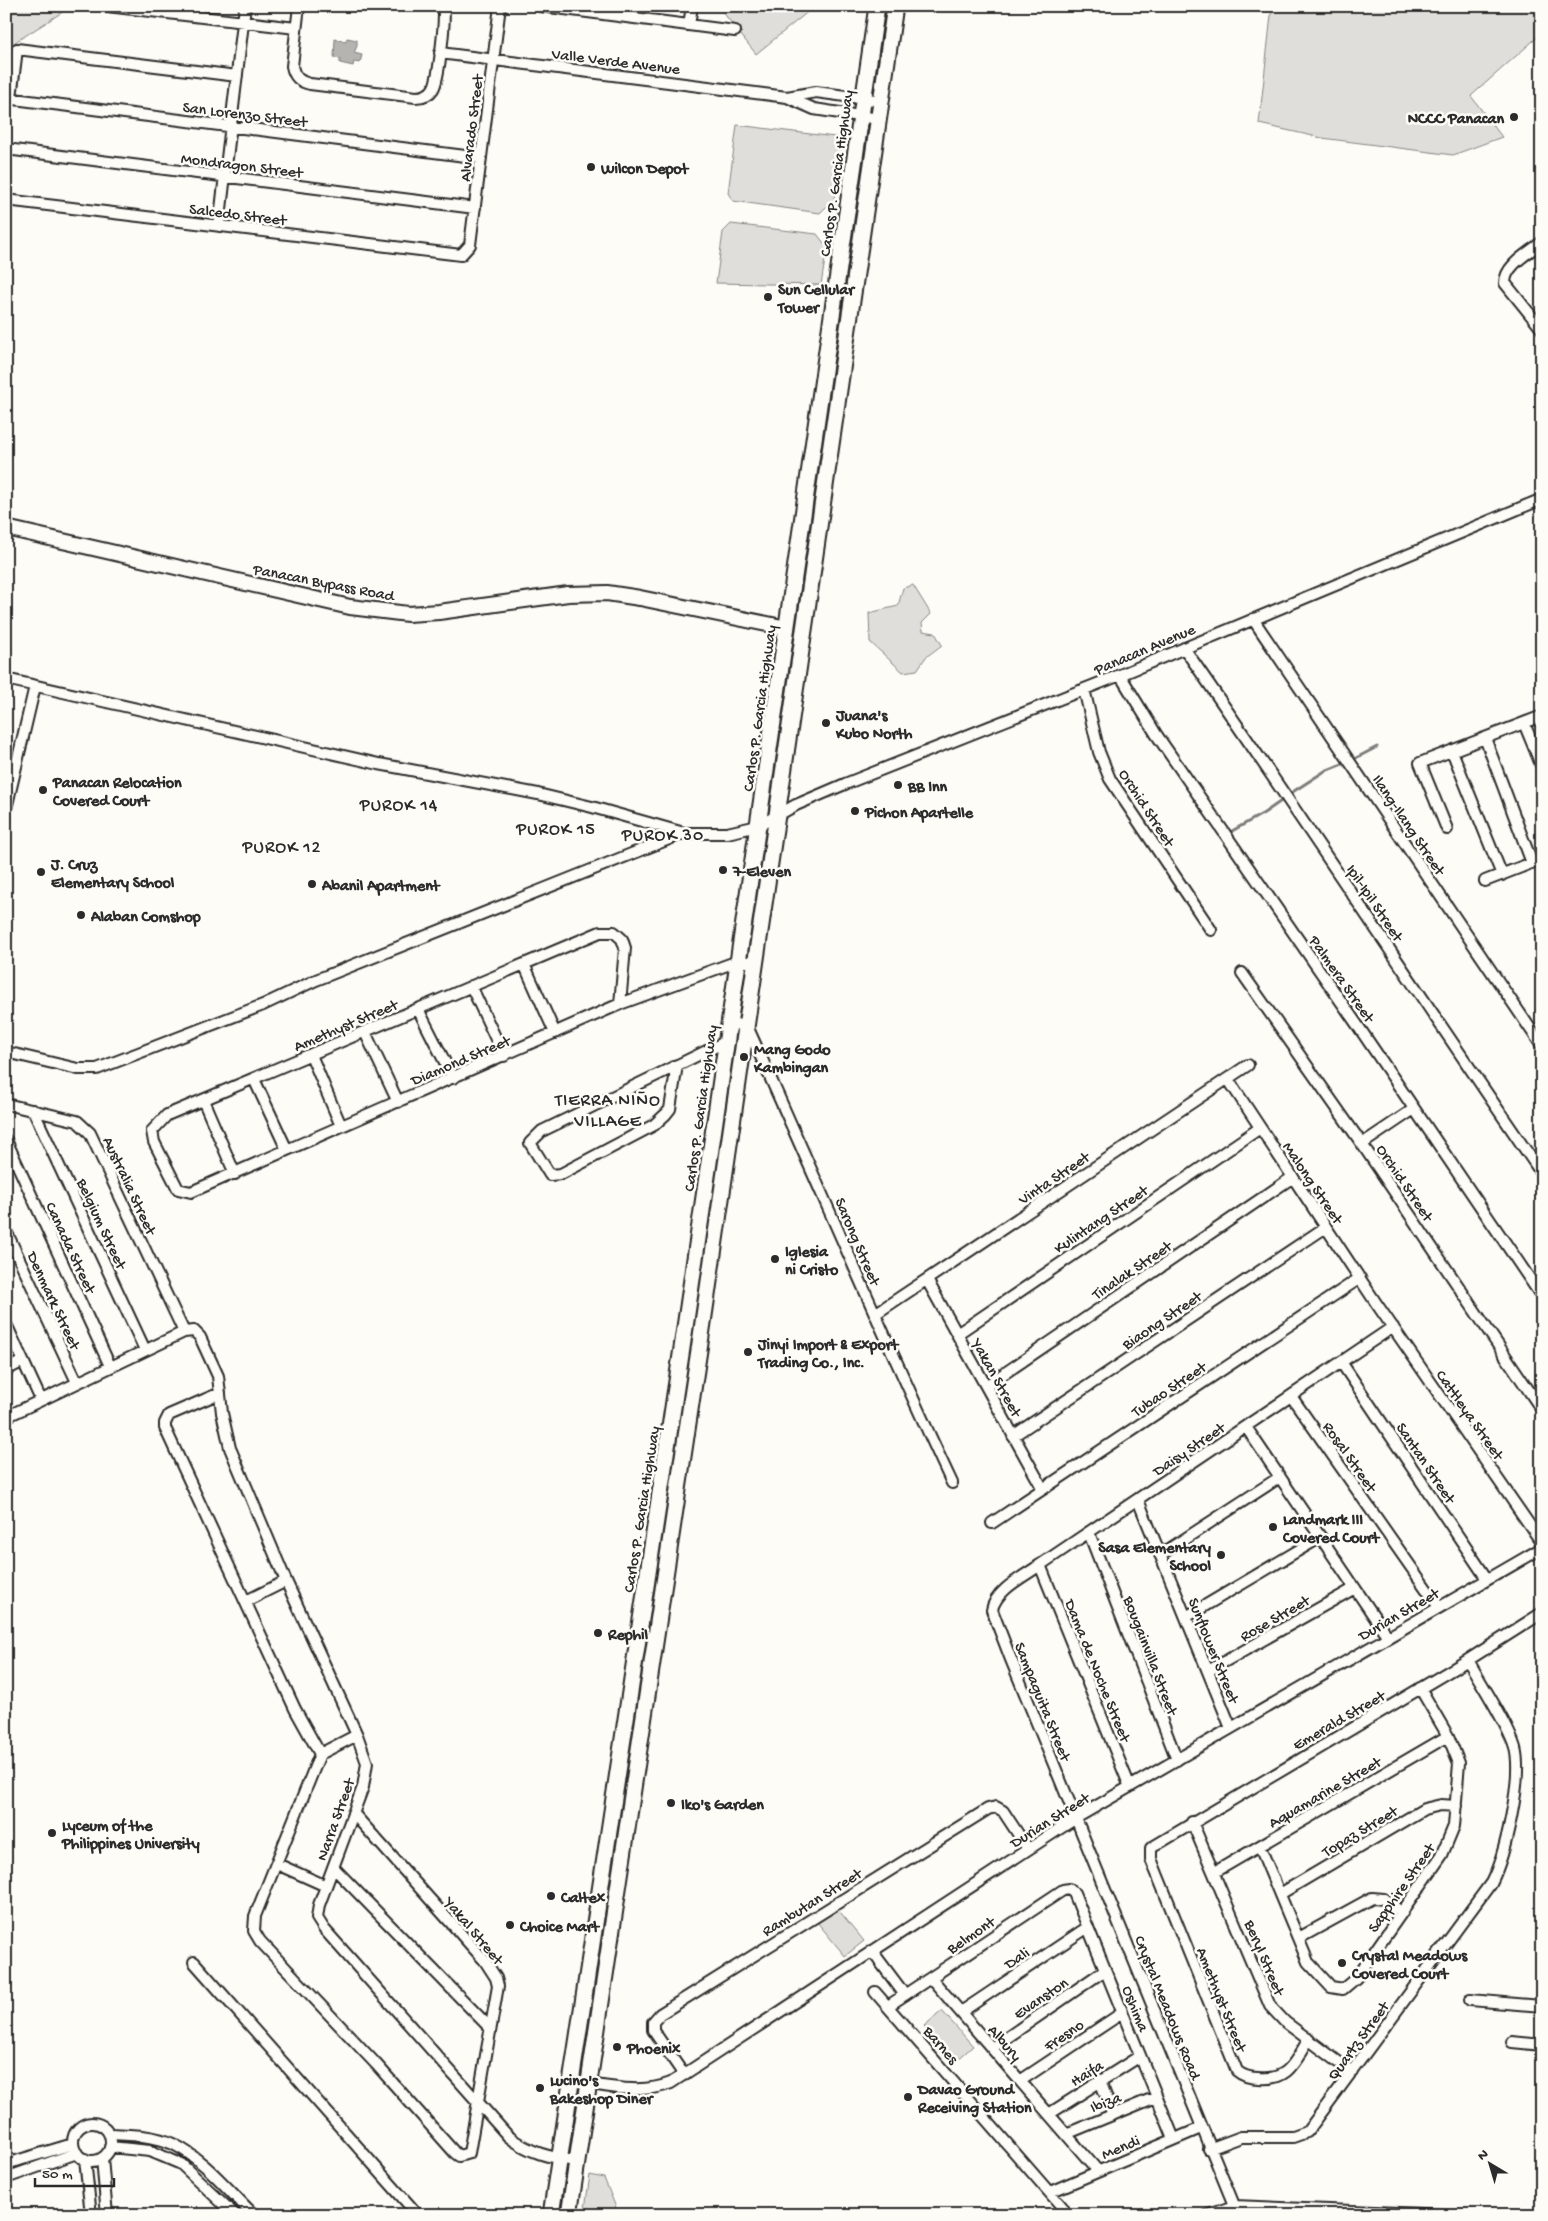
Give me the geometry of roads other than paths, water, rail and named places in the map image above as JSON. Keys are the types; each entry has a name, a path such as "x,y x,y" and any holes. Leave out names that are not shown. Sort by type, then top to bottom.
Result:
{"highway":[{"name":"Carlos P. Garcia Highway","path":"551,2215 727,1040 877,6"},
{"path":"569,2215 747,1026 895,6"},
{"path":"800,537 818,540"},
{"path":"773,722 791,724"}],"main road":[{"name":"Panacan Bypass Road","path":"6,528 379,611 408,614 439,612 568,594 607,593 787,628"}],"street":[{"path":"107,6 296,28"},
{"path":"219,226 246,6"},
{"path":"299,6 293,73 300,81 310,84 422,97 430,93 436,85 445,20 443,6"},
{"name":"Alvarado Street","path":"465,252 470,245 500,6"},
{"path":"541,6 735,31"},
{"path":"689,25 692,6"},
{"path":"8,98 17,49 237,76"},
{"name":"Valle Verde Avenue","path":"440,53 787,97 814,109 879,118"},
{"name":"Valle Verde Avenue","path":"787,97 816,92 882,101"},
{"path":"827,111 830,94"},
{"name":"San Lorenzo Street","path":"8,98 481,158"},
{"name":"Mondragon Street","path":"6,149 475,208"},
{"name":"Salcedo Street","path":"6,200 456,256 465,252"},
{"path":"1540,325 1508,288 1505,277 1509,270 1542,242"},
{"name":"Panacan Avenue","path":"684,833 727,833 758,826 778,814 845,784 1120,675 1542,499"},
{"name":"Ilang-Ilang Street","path":"1254,619 1542,1046"},
{"name":"Ipil-Ipil Street","path":"1184,648 1308,826 1363,912 1542,1174"},
{"name":"Palmera Street","path":"1120,675 1156,734 1542,1298"},
{"path":"6,679 167,714 379,764 592,806 684,833"},
{"path":"6,809 35,686"},
{"name":"Orchid Street","path":"1084,689 1099,752 1110,779 1211,930"},
{"path":"1447,829 1420,763 1542,716"},
{"path":"1524,723 1542,767"},
{"path":"1485,738 1537,861 1485,881"},
{"path":"1452,751 1502,875"},
{"path":"6,1052 78,1069 97,1069 264,1005 316,980 684,833"},
{"name":"Amethyst Street","path":"178,1189 154,1142 152,1131 167,1115 600,932 614,932 622,939 625,948 620,1004"},
{"name":"Diamond Street","path":"178,1189 191,1192 235,1174 620,1004 738,960 756,963"},
{"path":"524,964 555,1033"},
{"name":"Orchid Street","path":"1242,973 1362,1144 1542,1410"},
{"path":"471,986 504,1056"},
{"path":"418,1009 453,1078"},
{"path":"729,1023 747,1026"},
{"name":"Sarong Street","path":"747,1026 952,1484"},
{"path":"365,1032 398,1102"},
{"path":"677,1065 670,1109 654,1125 561,1174 550,1175 546,1171 530,1143 537,1135 677,1065 727,1040"},
{"path":"311,1055 341,1126"},
{"name":"Vinta Street","path":"875,1314 1248,1065"},
{"path":"254,1079 287,1150"},
{"name":"Malong Street","path":"1228,1079 1376,1302"},
{"path":"203,1100 235,1174"},
{"name":"Australia Street","path":"6,1104 77,1121 90,1133 184,1332"},
{"path":"1362,1144 1414,1109"},
{"name":"Belgium Street","path":"33,1110 145,1350"},
{"name":"Kulintang Street","path":"957,1334 1260,1128"},
{"name":"Canada Street","path":"6,1140 110,1366"},
{"name":"Tinalak Street","path":"986,1386 1293,1177"},
{"name":"Biaong Street","path":"1013,1436 1326,1227"},
{"name":"Denmark Street","path":"6,1231 77,1382"},
{"name":"Tubao Street","path":"992,1523 1360,1278"},
{"name":"Yakan Street","path":"927,1280 1043,1489"},
{"name":"Cattleya Street","path":"1376,1302 1542,1543"},
{"path":"6,1324 41,1400"},
{"name":"Daisy Street","path":"1000,1595 1040,1565 1393,1327"},
{"name":"Narra Street","path":"184,1332 194,1331 200,1337 212,1359 220,1393 223,1421 230,1448 286,1582 357,1735 367,1763 366,1773 353,1813 318,1911 320,1924 478,2104 517,2144 540,2155 577,2161"},
{"path":"6,1417 184,1332"},
{"path":"6,1370 23,1361"},
{"name":"Santan Street","path":"1341,1362 1487,1580"},
{"path":"220,1393 174,1413 166,1419 165,1428 295,1709 320,1754"},
{"name":"Rosal Street","path":"1291,1396 1439,1607"},
{"path":"1246,1427 1388,1637"},
{"path":"1160,1555 1280,1477"},
{"name":"Sunflower Street","path":"1138,1500 1231,1728"},
{"name":"Bougainvilla Street","path":"1089,1532 1177,1760"},
{"path":"1186,1617 1321,1537"},
{"name":"Durian Street","path":"571,2081 647,2090 659,2088 684,2075 1076,1818 1542,1548"},
{"name":"Dama de Noche Street","path":"1040,1565 1130,1787"},
{"path":"246,1601 286,1582"},
{"name":"Rose Street","path":"1208,1671 1355,1588"},
{"name":"Sampaguita Street","path":"1000,1595 992,1610 1076,1818"},
{"name":"Emerald Street","path":"1150,1851 1154,1846 1192,1822 1468,1660 1542,1613"},
{"name":"Quartz Street","path":"1209,2149 1241,2137 1301,2135 1313,2125 1491,1883 1500,1864 1508,1831 1516,1757 1512,1740 1468,1660"},
{"name":"Sapphire Street","path":"1260,1847 1308,1962 1320,1978 1331,1987 1343,1989 1356,1978 1442,1855 1454,1826 1460,1763 1448,1736 1420,1688"},
{"path":"326,1886 277,1864 320,1754 357,1735"},
{"name":"Aquamarine Street","path":"1215,1872 1448,1736"},
{"name":"Rambutan Street","path":"684,2075 653,2030 653,2022 660,2014 988,1809 996,1806 1003,1811 1028,1849"},
{"name":"Topaz Street","path":"1280,1894 1424,1809 1435,1806 1456,1806"},
{"name":"Yakal Street","path":"277,1864 255,1916 254,1931 260,1941 376,2064 454,2153 459,2156 469,2153 498,1986 491,1969 353,1813"},
{"name":"Crystal Meadows Road","path":"1076,1818 1138,1968 1209,2149 1236,2210"},
{"name":"Beryl Street","path":"1192,1822 1215,1872 1270,2006 1285,2022 1352,2072"},
{"name":"Amethyst Street","path":"1150,1851 1151,1859 1237,2072 1247,2077 1279,2077 1288,2072 1309,2039"},
{"path":"333,1867 490,2028"},
{"name":"Oshima","path":"1069,1889 1074,1893 1174,2139"},
{"name":"Belmont","path":"888,2006 1063,1890 1069,1889"},
{"path":"1299,1938 1372,1898 1384,1899 1401,1912"},
{"name":"Dali","path":"961,2012 1088,1928"},
{"path":"872,1951 905,1995"},
{"path":"194,1962 418,2215"},
{"name":"Evanston","path":"992,2048 1105,1970"},
{"name":"Albury","path":"931,1978 1098,2171"},
{"name":"Barnes","path":"875,1992 1063,2208"},
{"path":"1470,2000 1542,2006"},
{"name":"Fresno","path":"1020,2081 1122,2013"},
{"path":"1512,2042 1542,2045"},
{"name":"Haifa","path":"1048,2114 1140,2056"},
{"path":"1100,2081 1114,2114"},
{"name":"Ibiza","path":"1066,2134 1156,2096"},
{"path":"91,2215 75,2133 83,2125 89,2123 100,2124 109,2134 110,2147 102,2158 107,2215"},
{"name":"Mendi","path":"1050,2192 1201,2128"},
{"path":"109,2134 152,2137 172,2144 189,2153 254,2215"},
{"path":"110,2147 150,2151 180,2164 235,2215"},
{"path":"6,2164 78,2152 90,2160 102,2158"},
{"path":"6,2178 78,2152"},
{"path":"1208,2215 1236,2210 1446,2215"}],"waterway":[{"path":"1354,759 1377,747"},
{"path":"1291,793 1325,771 1345,763"},
{"path":"1232,831 1284,799"}],"place":[{"name":"NCCC Panacan","path":"1514,117"},
{"name":"Wilcon Depot","path":"591,167"},
{"name":"Sun Cellular Tower","path":"768,297"},
{"name":"Juana's Kubo North","path":"826,723"},
{"name":"BB Inn","path":"898,785"},
{"name":"Panacan Relocation Covered Court","path":"43,790"},
{"name":"Pichon Apartelle","path":"855,811"},
{"name":"7-Eleven","path":"723,870"},
{"name":"J. Cruz Elementary School","path":"41,872"},
{"name":"Abanil Apartment","path":"312,884"},
{"name":"Alaban Comshop","path":"81,915"},
{"name":"Mang Godo Kambingan","path":"744,1057"},
{"name":"Iglesia ni Cristo","path":"775,1259"},
{"name":"Jinyi Import & Export Trading Co., Inc.","path":"748,1352"},
{"name":"Landmark III Covered Court","path":"1273,1527"},
{"name":"Sasa Elementary School","path":"1221,1555"},
{"name":"Rephil","path":"598,1633"},
{"name":"Iko's Garden","path":"671,1803"},
{"name":"Lyceum of the Philippines University","path":"52,1833"},
{"name":"Caltex","path":"551,1896"},
{"name":"Choice Mart","path":"510,1925"},
{"name":"Crystal Meadows Covered Court","path":"1342,1963"},
{"name":"Phoenix","path":"617,2047"},
{"name":"Lucino's Bakeshop Diner","path":"540,2088"},
{"name":"Davao Ground Receiving Station","path":"908,2097"}],"district":[{"name":"PUROK 14","path":"399,804"},
{"name":"PUROK 15","path":"556,828"},
{"name":"PUROK 30","path":"663,834"},
{"name":"PUROK 12","path":"282,846"},
{"name":"TIERRA NIÑO VILLAGE","path":"608,1109"}]}
